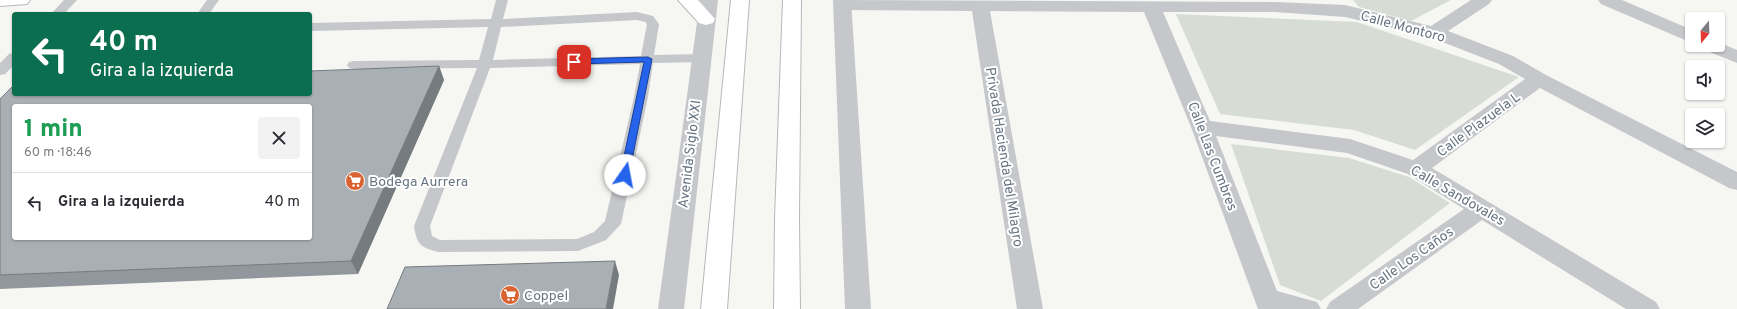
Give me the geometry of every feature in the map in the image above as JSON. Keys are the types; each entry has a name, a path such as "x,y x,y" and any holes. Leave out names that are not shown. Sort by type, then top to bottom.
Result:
{"main road":[{"path":"0,0 21,0"},
{"path":"687,0 693,4 708,9"},
{"path":"714,309 740,0"},
{"path":"787,309 787,218 792,0"}],"street":[{"path":"1434,32 1483,0"},
{"path":"1607,0 1685,35"},
{"path":"842,2 858,309"},
{"name":"Calle Montoro","path":"842,2 980,6 1342,6 1434,32 1506,60 1539,79 1737,182"},
{"name":"Privada Hacienda del Milagro","path":"980,6 1030,309"},
{"name":"Calle Las Cumbres","path":"1151,6 1202,127 1268,303"},
{"name":"Avenida Siglo XXI","path":"671,309 708,9"},
{"path":"1725,52 1737,57"},
{"name":"Calle Plazuela L","path":"1416,169 1539,79"},
{"name":"Calle Sandovales","path":"1202,127 1350,146 1416,169 1647,309"},
{"name":"Calle Los Caños","path":"1339,309 1482,208"},
{"path":"1268,303 1308,309"}],"lane":[{"path":"59,12 71,0"},
{"path":"204,12 213,0"},
{"path":"312,27 496,23 637,16 649,19 653,24 648,59 613,224 600,236 578,245 438,246 424,239 422,226 436,193 484,64 496,23 502,0"},
{"path":"354,65 484,64 701,58"},
{"path":"0,71 12,59"}],"shaded area":[{"path":"1353,0 1451,0 1411,21 1359,7"},
{"path":"1176,14 1357,22 1519,77 1415,150 1354,130 1220,114"},
{"path":"1231,144 1349,158 1409,177 1450,203 1321,301 1280,285"}],"building":[{"name":"Bodega Aurrera","path":"439,66 351,261 0,275 0,99 12,87 12,96 312,96 312,71"},
{"name":"Coppel","path":"615,261 606,309 387,309 405,267"}],"place":[{"name":"Bodega Aurrera","path":"355,181"},
{"name":"Coppel","path":"510,295"}],"route":[{"path":"574,62 648,59 625,175"}]}
